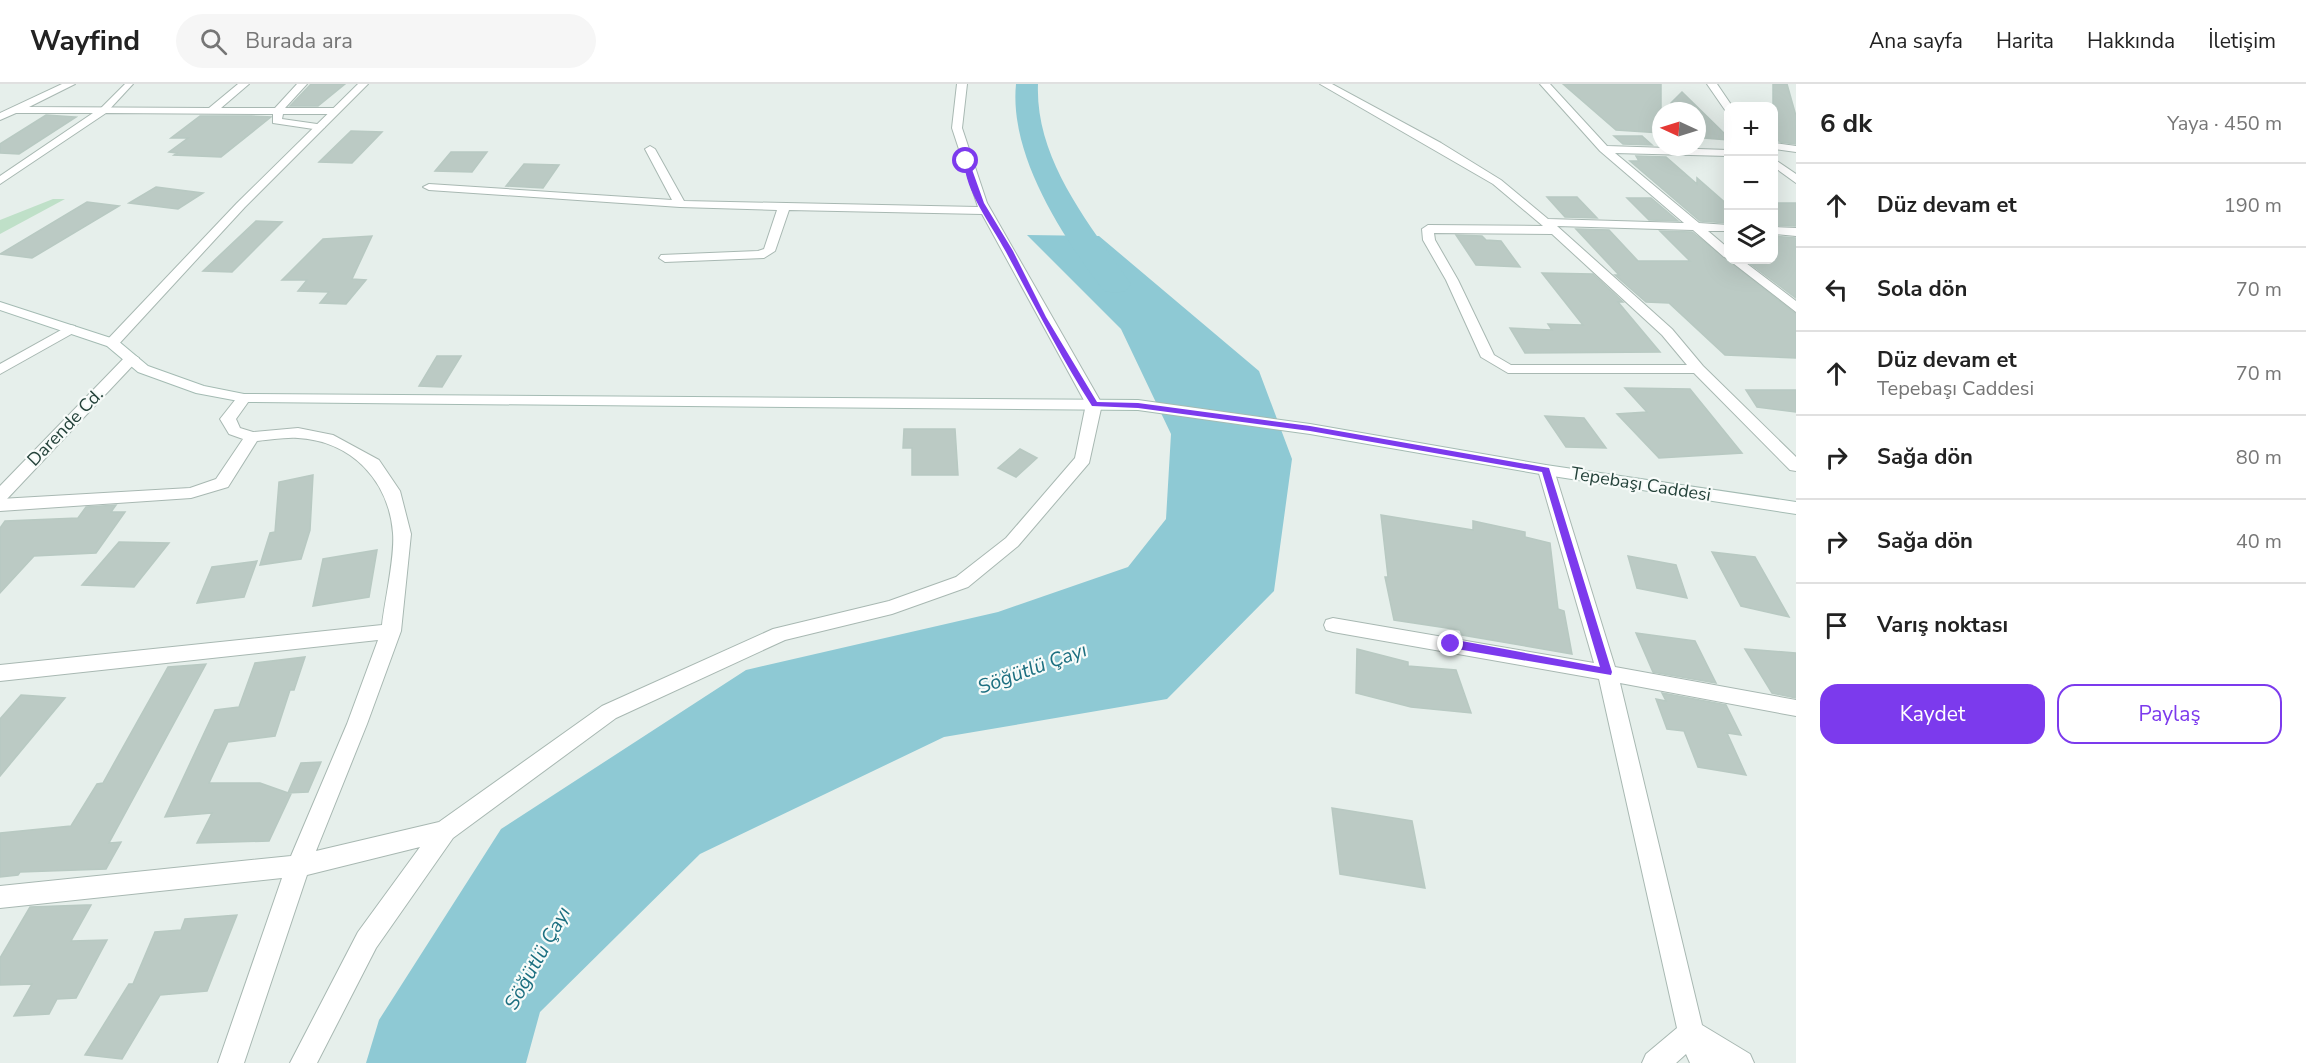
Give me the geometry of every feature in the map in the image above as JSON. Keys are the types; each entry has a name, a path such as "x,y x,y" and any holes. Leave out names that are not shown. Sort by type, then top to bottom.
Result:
{"street":[{"path":"0,117 70,84"},
{"path":"213,109 244,84"},
{"path":"302,84 278,110 277,121 320,127"},
{"path":"112,343 241,206 363,84"},
{"path":"303,1063 367,940 445,831 609,712 780,634 892,607 962,582 1012,542 1083,459 1094,404 985,211 957,128 962,84"},
{"path":"1325,84 1437,145 1497,182 1550,226 1667,332 1698,369 1796,466"},
{"path":"1545,84 1604,149 1724,251"},
{"path":"1712,84 1724,102"},
{"path":"14,110 335,111"},
{"path":"0,181 104,110"},
{"path":"1778,147 1796,149"},
{"path":"650,149 680,204"},
{"path":"1604,149 1724,153"},
{"path":"1778,166 1796,180"},
{"path":"429,187 680,204 985,211"},
{"path":"665,258 759,255 769,251 784,207"},
{"path":"1698,369 1508,369 1488,357 1452,280 1429,240 1428,229 1550,226 1724,228"},
{"path":"1778,231 1796,232"},
{"path":"1741,264 1796,308"},
{"name":"Tepebaşı Caddesi","path":"0,306 112,343 143,369 201,390 244,398 1138,405 1310,429 1546,470 1796,508"},
{"path":"0,370 70,329"},
{"name":"Darende Cd.","path":"0,496 132,358"},
{"path":"231,1063 298,866 357,724 391,631 402,534 392,491 373,464 333,440 298,433 252,437 234,431 228,418 244,398"},
{"path":"0,505 191,493 222,483 252,437"},
{"path":"1546,470 1607,672 1691,1033 1703,1063"},
{"path":"1333,625 1607,672 1796,708"},
{"path":"0,674 391,631"},
{"path":"0,897 298,866 445,831"},
{"path":"1655,1063 1691,1033"},
{"path":"1691,1033 1741,1063"}],"lane":[{"path":"104,110 129,84"}],"green space":[{"path":"53,199 65,199 0,234 0,220"}],"water":[{"path":"1027,235 1099,236 1259,371 1292,459 1274,591 1167,699 944,737 700,854 540,1012 526,1063 366,1063 379,1020 501,829 746,670 998,612 1128,567 1166,519 1171,434 1121,329"}],"building":[{"path":"311,84 345,84 318,106 290,106"},
{"path":"1563,84 1661,84 1661,102 1652,102 1652,132 1616,130"},
{"path":"1773,84 1787,84 1796,116 1796,144 1778,140 1778,102 1773,102"},
{"path":"1682,92 1692,102 1672,102"},
{"path":"46,115 76,117 19,154 0,153 0,144"},
{"path":"1706,115 1724,133 1724,140 1706,138"},
{"path":"200,116 271,117 221,157 174,155 177,153 169,152 188,138 171,138"},
{"path":"351,131 382,132 352,163 319,162"},
{"path":"1614,136 1642,136 1652,145 1623,144"},
{"path":"451,152 487,152 472,172 435,171"},
{"path":"1636,156 1666,157 1697,184 1697,178 1724,202 1724,223 1700,221 1630,161 1639,161"},
{"path":"524,164 559,165 543,188 506,186"},
{"path":"156,187 203,193 178,209 129,203"},
{"path":"1547,197 1577,197 1597,218 1565,217"},
{"path":"1627,198 1651,198 1678,221 1649,220"},
{"path":"87,202 119,206 32,258 0,254"},
{"path":"1778,203 1796,203 1796,226 1778,225"},
{"path":"256,221 282,222 232,272 203,271"},
{"path":"1576,229 1609,230 1638,261 1690,261 1660,231 1692,232 1724,257 1724,264 1733,264 1796,314 1796,358 1725,355 1669,303 1646,302 1615,275 1619,275"},
{"path":"1456,235 1482,236 1486,240 1501,241 1520,267 1476,265"},
{"path":"372,236 352,279 366,280 346,304 320,303 329,292 298,291 307,280 282,280 323,239"},
{"path":"1778,236 1796,238 1796,298 1750,264 1778,264"},
{"path":"1542,273 1593,274 1623,302 1618,302 1660,352 1525,353 1510,328 1552,330 1548,324 1583,325"},
{"path":"437,356 461,356 442,387 419,386"},
{"path":"1625,388 1690,389 1742,453 1659,458 1617,414 1647,412"},
{"path":"1746,390 1796,390 1796,412 1757,407"},
{"path":"1545,416 1584,418 1606,448 1566,447"},
{"path":"904,429 955,429 958,475 912,475 912,448 903,448"},
{"path":"1020,449 1037,458 1016,477 998,468"},
{"path":"313,475 310,530 301,559 260,565 270,533 275,532 279,482"},
{"path":"116,505 111,512 125,512 96,553 34,556 0,593 0,528 5,521 78,518 86,507"},
{"path":"1381,515 1473,530 1473,521 1525,532 1525,537 1550,543 1558,609 1564,611 1572,654 1462,635 1460,630 1394,620 1385,577 1388,577"},
{"path":"119,542 169,543 134,587 82,585"},
{"path":"377,550 369,597 313,606 323,559"},
{"path":"1712,552 1755,557 1789,617 1741,606"},
{"path":"1628,556 1676,565 1687,598 1637,588"},
{"path":"257,561 244,597 197,603 212,567"},
{"path":"1636,633 1695,641 1716,683 1653,672"},
{"path":"1357,649 1408,662 1408,666 1456,670 1471,713 1411,707 1356,693"},
{"path":"1745,649 1796,653 1796,698 1772,693"},
{"path":"305,657 294,690 290,690 275,736 228,742 209,783 260,783 291,794 269,841 197,843 212,813 165,817 215,710 239,707 255,663"},
{"path":"206,664 109,843 121,842 106,869 20,872 18,875 0,877 0,833 71,826 97,784 103,783 168,667"},
{"path":"1662,693 1726,705 1741,735 1727,733 1746,775 1698,767 1684,731 1667,729 1656,699 1666,701"},
{"path":"21,695 65,698 0,776 0,719"},
{"path":"321,762 308,792 288,793 301,763"},
{"path":"1332,808 1412,821 1425,888 1340,874"},
{"path":"91,905 71,941 107,940 76,998 57,999 49,1014 14,1016 32,984 0,985 0,958 30,907"},
{"path":"237,915 207,991 160,995 122,1059 85,1055 129,984 133,984 155,932 181,930 185,919"}],"waterway":[{"name":"Söğütlü Çayı","path":"1027,84 1028,121 1041,161 1076,229 1115,284"}],"route":[{"path":"966,161 981,203 1043,317 1094,404 1138,405 1310,429 1546,470 1607,672 1451,644"}]}
